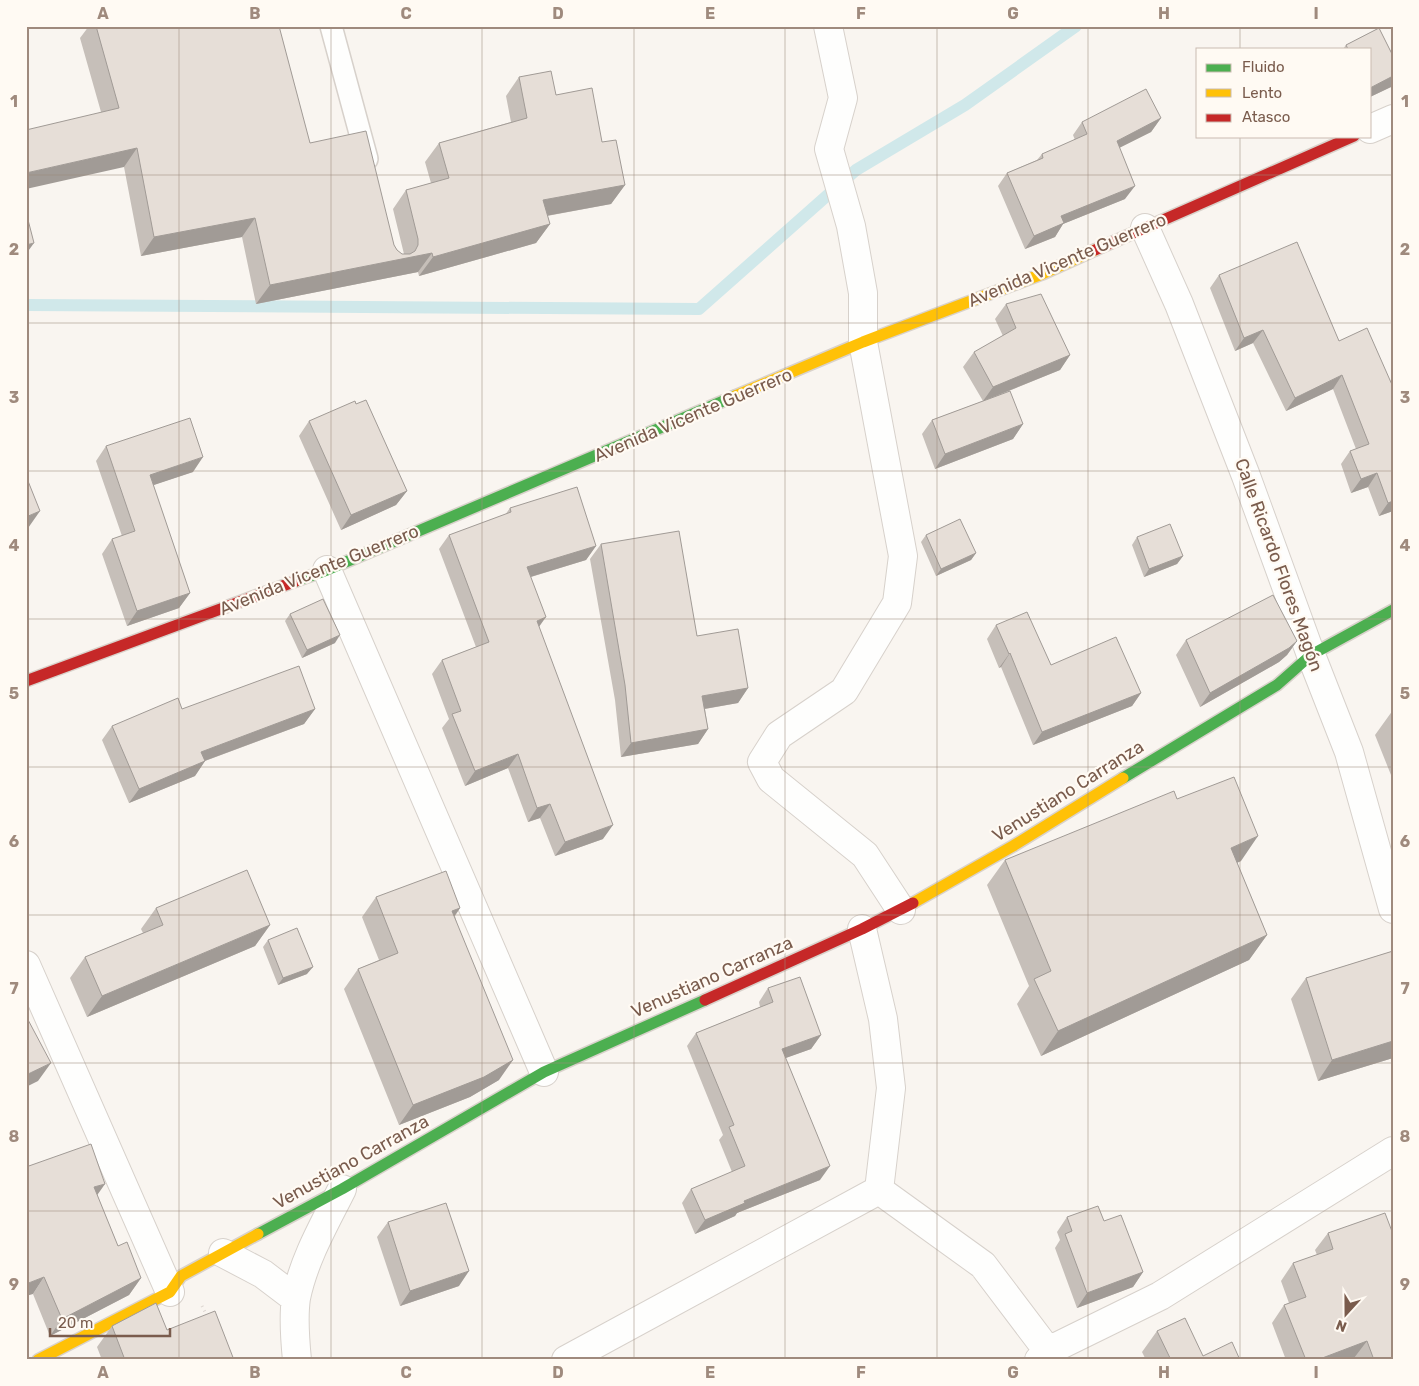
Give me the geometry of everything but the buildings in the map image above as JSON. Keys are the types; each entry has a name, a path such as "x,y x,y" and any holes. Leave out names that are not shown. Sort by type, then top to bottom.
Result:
{"street":[{"path":"828,26 843,98 830,149 851,226 864,293 863,342 903,556 898,603 844,691 779,735 762,762 771,779 865,855 901,910"},
{"path":"1372,128 1393,119"},
{"name":"Avenida Vicente Guerrero","path":"26,681 327,570 863,342 1042,274 1349,138"},
{"name":"Calle Ricardo Flores Magón","path":"1145,228 1179,304 1246,476 1311,655 1349,752 1393,909"},
{"path":"327,570 544,1072"},
{"name":"Venustiano Carranza","path":"38,1360 170,1292 181,1276 342,1189 544,1072 901,910 1013,846 1163,753 1277,686 1311,655 1393,610"},
{"path":"862,929 883,1019 891,1088 879,1190"},
{"path":"26,965 170,1292"},
{"path":"879,1190 983,1265 1045,1357 1160,1296 1393,1151"},
{"path":"296,1360 296,1299 308,1255 342,1189"},
{"path":"566,1360 879,1190"},
{"path":"223,1253 263,1274 296,1299"}],"lane":[{"path":"331,26 372,179"}],"path":[{"path":"170,1292 195,1295 209,1319"}],"waterway":[{"path":"26,305 699,309 856,170 965,105 1076,26"}],"traffic: fast":[{"path":"296,581 327,570 735,396"},
{"path":"1123,778 1277,685 1311,655 1393,610"},
{"path":"258,1234 342,1189 544,1072 705,1000"}],"traffic: slow":[{"path":"735,396 863,342 1042,274 1095,250"},
{"path":"913,903 1013,846 1123,778"},
{"path":"38,1360 170,1292 181,1276 258,1234"}],"traffic: jam":[{"path":"1095,250 1349,138"},
{"path":"26,681 296,581"},
{"path":"705,1000 862,929 913,903"}]}
